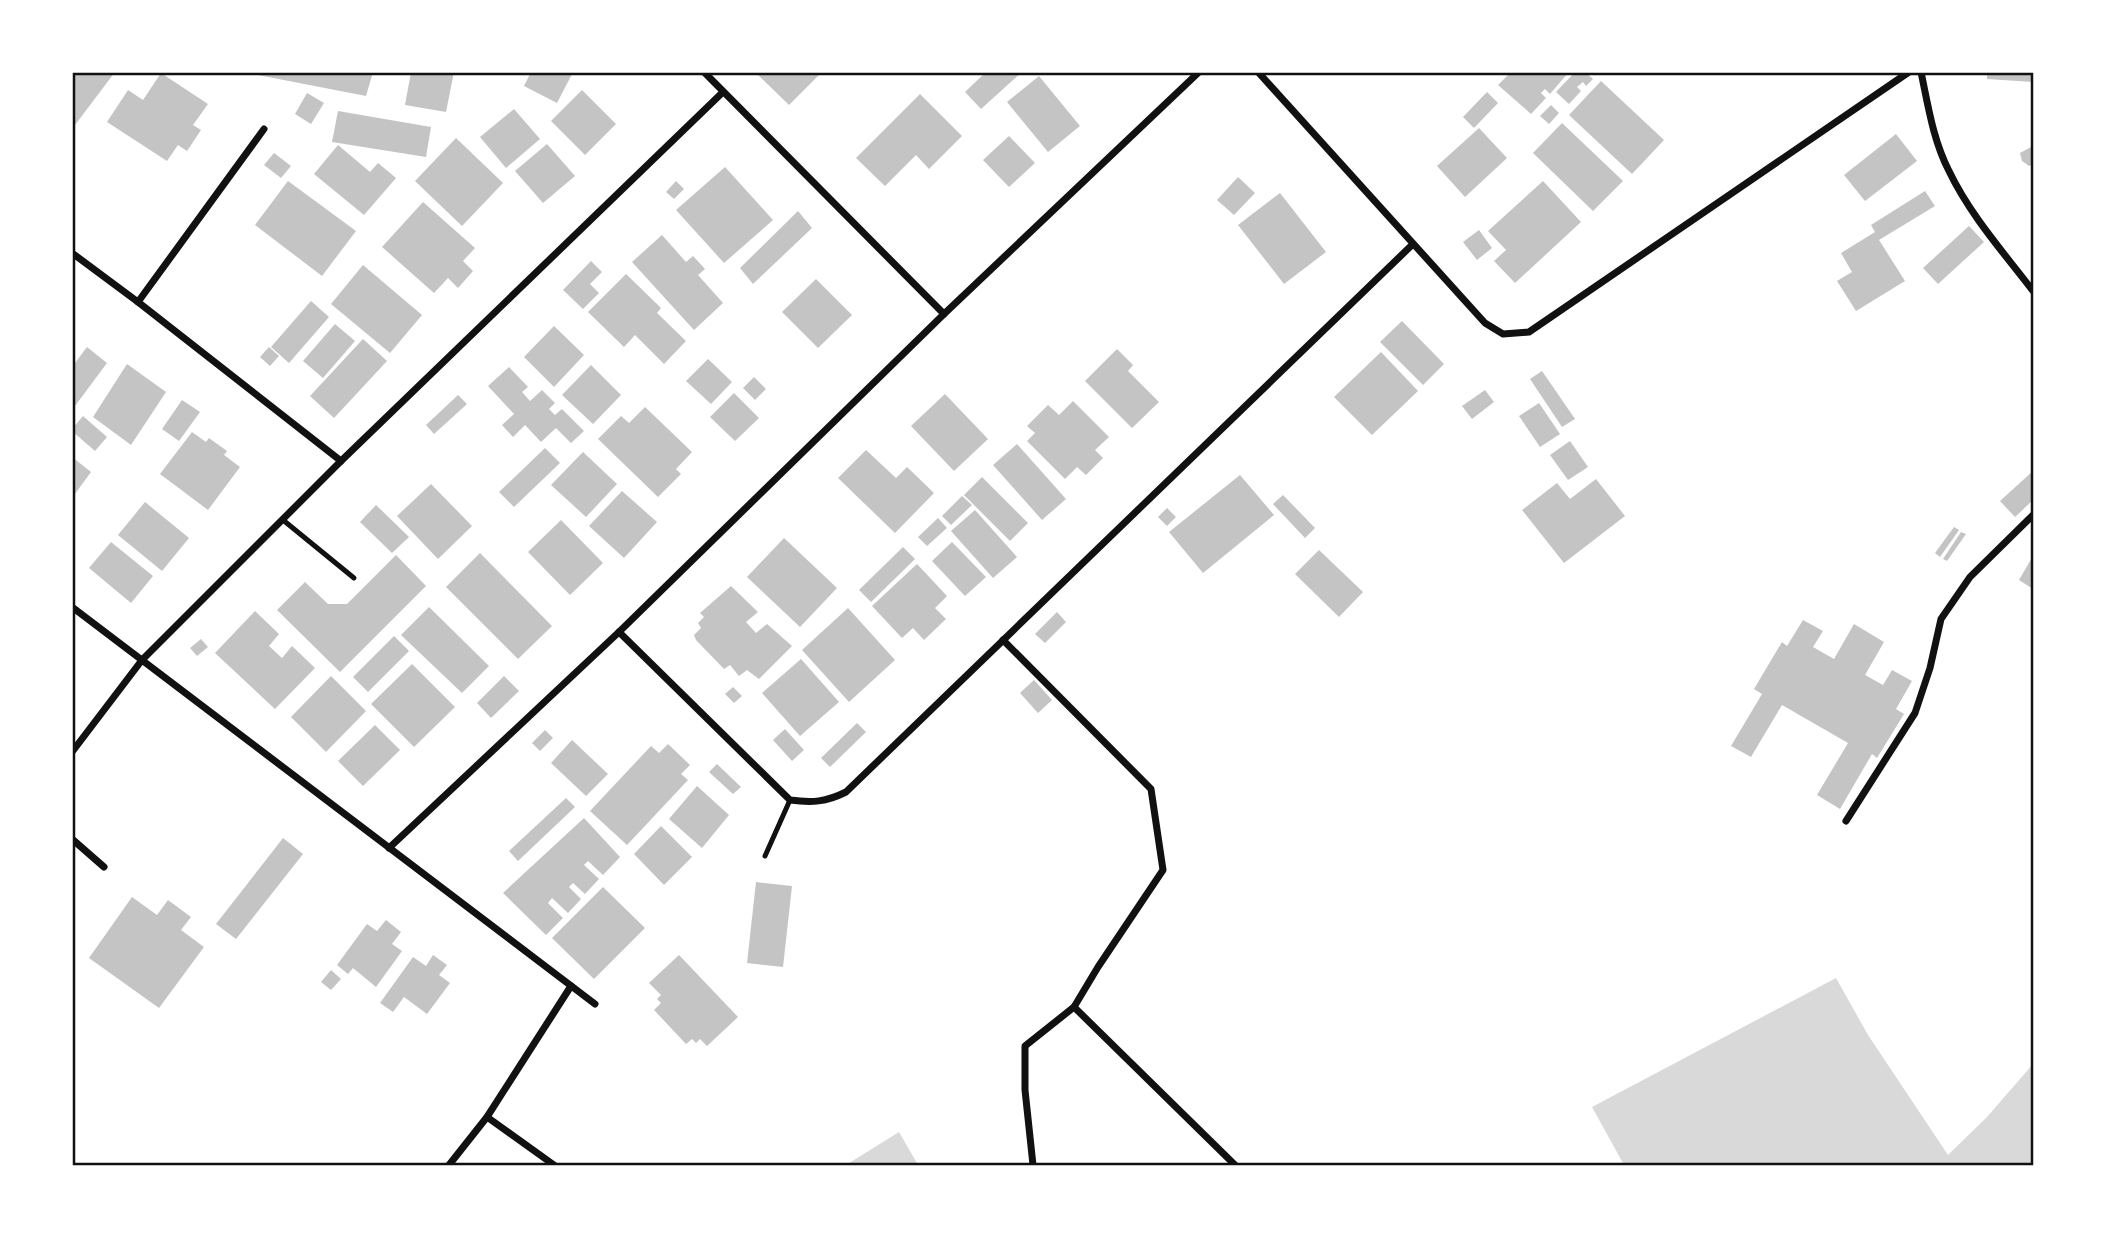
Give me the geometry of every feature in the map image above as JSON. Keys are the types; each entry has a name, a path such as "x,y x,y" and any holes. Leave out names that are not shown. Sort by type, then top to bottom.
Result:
{"street":[{"path":"704,72 944,314"},
{"path":"389,848 619,632 944,314 1199,72"},
{"path":"1258,72 1485,323 1503,334 1528,332 1909,72"},
{"path":"1921,72 1933,128 1947,169 1963,198 2033,291"},
{"path":"72,752 142,660 341,461 723,92"},
{"path":"138,302 264,129"},
{"path":"619,632 790,800 811,803 831,800 846,792 1413,244"},
{"path":"72,253 341,461"},
{"path":"1846,821 1916,713 1941,619 1970,577 2033,515"},
{"path":"72,607 595,1004"},
{"path":"1003,640 1152,789 1163,870 1074,1007 1026,1046 1025,1090 1033,1165"},
{"path":"72,839 104,867"},
{"path":"449,1165 486,1117 571,986"},
{"path":"1074,1007 1234,1165"},
{"path":"486,1117 554,1165"}],"lane":[{"path":"284,520 354,578"},
{"path":"765,856 790,800"}],"shaded area":[{"path":"1836,978 1868,1035 1948,1155 1987,1117 2033,1064 2033,1165 1624,1165 1592,1107"},
{"path":"899,1132 918,1165 846,1165"}],"building":[{"path":"72,72 115,72 72,129"},
{"path":"258,72 373,72 366,96 258,75"},
{"path":"411,72 454,72 446,112 405,105"},
{"path":"531,72 573,72 557,103 524,86"},
{"path":"755,72 822,72 789,105"},
{"path":"986,72 1022,72 981,109 965,92"},
{"path":"1511,72 1568,73 1550,94 1545,89 1541,93 1546,98 1531,114 1498,85"},
{"path":"1575,72 1585,72 1593,79 1586,86 1583,82 1577,87 1581,91 1569,104 1556,92"},
{"path":"1987,72 2033,72 2033,82 1987,79"},
{"path":"161,73 208,104 193,125 201,130 187,151 178,145 167,161 107,122 128,90 143,100"},
{"path":"1039,76 1080,126 1048,152 1007,102"},
{"path":"1601,81 1664,140 1632,174 1569,115"},
{"path":"582,90 616,124 585,155 551,121"},
{"path":"1487,92 1498,103 1474,128 1463,117"},
{"path":"307,93 324,103 311,124 295,114"},
{"path":"920,94 962,136 929,169 916,155 885,186 856,158"},
{"path":"1551,105 1559,113 1549,124 1540,116"},
{"path":"514,109 540,139 506,168 480,137"},
{"path":"338,111 431,127 426,157 332,142"},
{"path":"1562,123 1623,181 1593,211 1533,153"},
{"path":"1479,128 1507,158 1465,197 1437,166"},
{"path":"1896,134 1917,161 1865,201 1844,175"},
{"path":"1009,136 1035,163 1009,187 983,160"},
{"path":"456,138 503,183 462,226 415,181"},
{"path":"547,144 575,176 543,203 515,171"},
{"path":"338,145 370,172 378,163 396,178 364,215 314,174"},
{"path":"2033,146 2033,164 2029,166 2022,161 2020,153"},
{"path":"274,153 291,166 281,178 264,165"},
{"path":"725,167 773,220 724,263 676,210"},
{"path":"1238,177 1255,193 1234,215 1217,200"},
{"path":"288,181 356,231 322,276 255,225"},
{"path":"676,181 684,189 674,199 666,192"},
{"path":"1543,181 1581,222 1515,283 1494,261 1506,250 1488,231"},
{"path":"1925,191 1935,206 1879,240 1905,281 1856,311 1837,281 1852,272 1841,253 1875,232 1871,225"},
{"path":"1280,193 1326,252 1284,284 1238,225"},
{"path":"423,202 475,248 463,261 473,271 458,288 448,278 434,293 382,247"},
{"path":"798,211 812,228 753,284 740,268"},
{"path":"1969,226 1984,242 1938,284 1923,268"},
{"path":"1479,230 1492,248 1477,260 1463,242"},
{"path":"662,235 686,262 693,256 705,269 698,275 723,303 694,330 632,262"},
{"path":"591,261 602,272 590,284 599,293 583,309 563,290"},
{"path":"363,265 422,315 390,353 331,304"},
{"path":"626,274 661,308 657,313 686,341 664,364 635,335 624,347 588,312"},
{"path":"816,279 852,315 818,348 782,312"},
{"path":"311,301 329,317 289,363 271,347"},
{"path":"1402,321 1444,364 1423,385 1380,342"},
{"path":"335,324 355,341 323,378 303,361"},
{"path":"554,326 584,355 554,387 524,357"},
{"path":"363,339 387,361 334,418 310,396"},
{"path":"87,347 107,363 72,410 72,367"},
{"path":"269,347 279,356 270,366 260,357"},
{"path":"1117,349 1133,365 1128,371 1159,402 1132,428 1085,381"},
{"path":"1381,352 1418,391 1372,435 1334,397"},
{"path":"708,359 732,382 711,404 686,381"},
{"path":"127,364 166,392 131,445 93,417"},
{"path":"591,365 621,395 593,424 562,395"},
{"path":"509,367 528,387 522,392 530,401 542,390 555,403 549,409 555,415 562,409 584,431 571,443 556,428 541,442 525,425 513,437 502,425 514,414 488,386"},
{"path":"1542,371 1575,419 1562,427 1530,379"},
{"path":"754,377 766,389 755,400 743,388"},
{"path":"1485,390 1494,402 1472,419 1462,406"},
{"path":"734,393 759,418 735,441 710,417"},
{"path":"945,394 988,439 954,471 911,426"},
{"path":"458,395 467,404 434,434 426,425"},
{"path":"182,400 200,412 179,441 162,429"},
{"path":"1073,401 1109,437 1095,450 1103,458 1086,475 1077,467 1065,479 1027,441 1035,433 1027,426 1048,405 1059,415"},
{"path":"1539,403 1560,434 1540,447 1519,416"},
{"path":"645,407 692,452 676,469 681,474 658,497 598,439 621,416 629,423"},
{"path":"83,416 107,437 95,451 72,431"},
{"path":"192,432 206,442 209,438 227,451 224,455 240,467 208,510 160,474"},
{"path":"1570,441 1588,467 1568,480 1550,455"},
{"path":"1017,444 1066,499 1042,520 993,465"},
{"path":"545,448 560,463 514,507 499,492"},
{"path":"866,450 896,478 907,467 934,493 895,533 838,478"},
{"path":"583,452 617,484 586,517 551,485"},
{"path":"72,457 91,472 72,498"},
{"path":"2033,471 2033,500 2015,517 2000,501"},
{"path":"1240,475 1274,515 1203,573 1169,532"},
{"path":"982,477 1028,523 1010,541 964,495"},
{"path":"1596,479 1625,516 1564,563 1522,510 1557,483 1570,499"},
{"path":"431,484 472,526 438,559 397,516"},
{"path":"622,491 657,522 624,558 589,526"},
{"path":"1283,495 1315,528 1305,538 1273,504"},
{"path":"962,496 972,505 951,525 942,516"},
{"path":"145,502 189,538 162,571 118,535"},
{"path":"376,505 409,537 392,553 360,522"},
{"path":"1167,508 1176,517 1167,526 1158,517"},
{"path":"975,510 1017,557 993,578 951,531"},
{"path":"938,518 947,528 927,546 918,537"},
{"path":"561,520 603,563 570,595 528,552"},
{"path":"1954,527 1959,530 1940,557 1935,553"},
{"path":"1961,532 1966,534 1947,561 1943,559"},
{"path":"784,538 837,588 800,627 747,577"},
{"path":"111,542 153,576 131,603 89,568"},
{"path":"952,542 986,577 965,596 932,561"},
{"path":"903,547 915,559 871,602 859,590"},
{"path":"1319,550 1363,592 1339,617 1295,574"},
{"path":"480,553 552,626 518,659 446,587"},
{"path":"396,555 426,586 340,672 277,610 305,582 328,604 347,604"},
{"path":"2033,556 2033,589 2019,580"},
{"path":"917,564 947,596 935,608 946,619 924,640 913,628 902,638 872,606"},
{"path":"731,586 758,612 746,622 756,633 767,624 792,646 759,679 747,670 739,676 730,665 724,669 694,635 701,628 698,623 704,617 700,613"},
{"path":"429,607 489,666 462,693 401,635"},
{"path":"848,608 895,660 849,702 802,650"},
{"path":"255,611 279,634 269,646 282,658 292,646 315,668 275,709 215,653"},
{"path":"1057,612 1066,622 1045,643 1035,634"},
{"path":"1803,620 1823,631 1813,647 1834,659 1854,624 1884,642 1865,675 1883,685 1892,670 1912,681 1896,709 1904,714 1877,758 1872,754 1840,809 1817,795 1848,743 1782,705 1751,757 1731,746 1762,694 1754,689 1782,642 1787,646"},
{"path":"394,636 409,651 368,692 353,677"},
{"path":"201,639 208,647 197,656 190,648"},
{"path":"801,659 839,702 800,736 762,693"},
{"path":"412,664 455,707 414,747 371,704"},
{"path":"331,676 366,711 326,752 291,717"},
{"path":"504,676 519,691 491,718 477,703"},
{"path":"1034,680 1052,700 1038,713 1020,693"},
{"path":"733,687 742,696 734,703 725,694"},
{"path":"857,723 866,732 830,767 821,758"},
{"path":"375,725 400,750 363,786 338,761"},
{"path":"785,729 804,750 792,761 773,740"},
{"path":"545,730 553,738 540,751 532,743"},
{"path":"572,740 608,774 586,796 551,763"},
{"path":"668,744 690,765 681,774 688,780 627,845 590,811 651,746 659,753"},
{"path":"717,764 741,787 733,794 709,772"},
{"path":"697,786 729,815 702,848 669,819"},
{"path":"566,798 575,807 518,861 509,851"},
{"path":"584,818 620,857 603,875 588,861 584,865 599,879 585,894 573,883 569,887 581,899 568,913 552,898 548,903 563,918 546,935 503,893"},
{"path":"661,826 692,857 664,885 634,854"},
{"path":"283,838 303,854 236,939 216,924"},
{"path":"756,882 792,886 783,967 747,963"},
{"path":"603,887 645,928 594,979 552,938"},
{"path":"132,897 157,915 168,900 191,917 181,930 204,947 159,1008 89,958"},
{"path":"386,920 401,932 392,944 402,951 376,987 353,968 348,974 337,965 367,924 377,931"},
{"path":"433,955 447,965 439,975 450,983 427,1014 404,997 393,1012 380,1003 413,957 426,966"},
{"path":"679,955 738,1017 707,1046 700,1039 696,1043 692,1039 686,1044 654,1010 661,1003 657,999 661,995 649,983"},
{"path":"331,970 341,979 331,990 321,982"}]}
